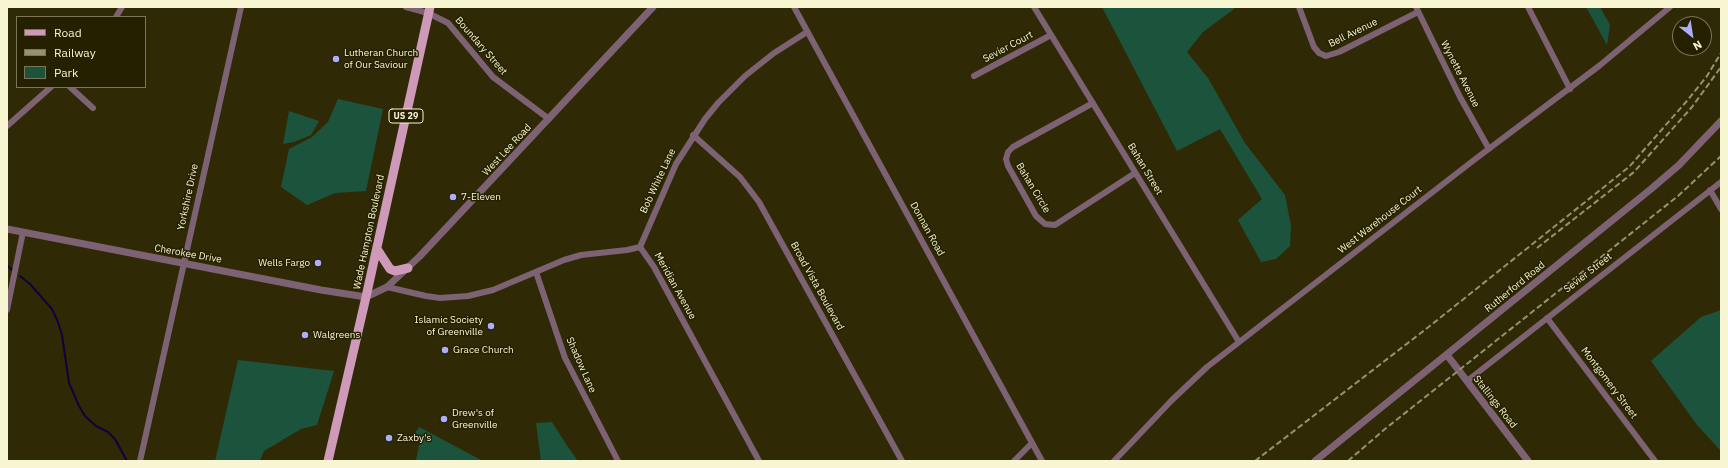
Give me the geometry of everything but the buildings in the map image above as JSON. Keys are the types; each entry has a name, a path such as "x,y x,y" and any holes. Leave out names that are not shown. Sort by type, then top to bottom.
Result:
{"main road":[{"name":"Wade Hampton Boulevard","path":"328,461 431,12"},
{"path":"377,249 390,269 395,272 408,268"}],"street":[{"path":"117,16 122,7"},
{"name":"Yorkshire Drive","path":"140,461 241,7"},
{"name":"Boundary Street","path":"406,7 431,12 453,27 493,77 549,119"},
{"name":"West Lee Road","path":"366,297 387,287 408,268 654,7"},
{"name":"Donnan Road","path":"794,7 1042,461"},
{"name":"Bahan Street","path":"1034,7 1239,342"},
{"name":"Bell Avenue","path":"1300,7 1314,47 1319,53 1326,56 1339,52 1417,9"},
{"path":"1528,7 1570,89"},
{"name":"West Warehouse Court","path":"1114,461 1188,384 1239,342 1489,149 1570,89 1670,7"},
{"name":"Wynette Avenue","path":"1417,9 1460,97 1489,149"},
{"name":"Bob White Lane","path":"640,247 676,164 693,135 718,103 745,76 774,53 807,32"},
{"name":"Sevier Court","path":"974,76 1051,35"},
{"path":"7,126 50,88"},
{"path":"71,88 93,108"},
{"name":"Bahan Circle","path":"1093,103 1013,147 1008,152 1006,159 1008,166 1036,216 1045,224 1055,225 1135,173"},
{"name":"Rutherford Road","path":"1315,461 1651,190 1679,165 1721,121"},
{"name":"Broad Vista Boulevard","path":"693,135 740,177 759,202 902,461"},
{"name":"Sevier Street","path":"1467,381 1721,182"},
{"path":"1710,190 1721,209"},
{"name":"Cherokee Drive","path":"7,229 321,290 366,297"},
{"path":"7,310 23,232"},
{"name":"Meridian Avenue","path":"387,287 433,297 468,296 493,290 581,255 627,250 640,247 654,267 759,461"},
{"name":"Shadow Lane","path":"536,272 565,358 618,461"},
{"name":"Montgomery Street","path":"1547,318 1655,461"},
{"name":"Stallings Road","path":"1447,355 1528,461"},
{"path":"1014,461 1032,443"}],"green space":[{"path":"1102,7 1234,7 1234,9 1203,32 1187,52 1208,78 1245,143 1285,195 1291,226 1290,246 1276,259 1261,262 1238,220 1262,199 1220,129 1177,151"},
{"path":"1586,7 1600,7 1610,25 1607,45"},
{"path":"338,99 383,109 366,191 335,193 307,205 281,187 289,149 312,137 328,122"},
{"path":"289,111 319,121 311,135 294,142 283,144"},
{"path":"1721,310 1721,451 1697,425 1651,361 1701,317"},
{"path":"238,360 334,371 317,425 301,429 264,451 260,461 215,461"},
{"path":"552,422 578,461 541,461 536,423"},
{"path":"419,427 483,461 416,460 421,436 415,433"}],"waterway":[{"path":"7,265 12,270"},
{"path":"20,276 30,284 52,309 58,322 62,335 69,383 79,406 85,416 96,426 108,432 115,439 127,461"}],"railway":[{"path":"1255,461 1426,329 1629,167 1707,76 1721,53"},
{"path":"1537,248 1634,172 1692,107 1721,67"},
{"path":"1348,461 1385,429 1678,196 1721,156"}],"place":[{"name":"Lutheran Church of Our Saviour","path":"336,59"},
{"name":"7-Eleven","path":"453,197"},
{"name":"Wells Fargo","path":"318,263"},
{"name":"Islamic Society of Greenville","path":"491,326"},
{"name":"Walgreens","path":"305,335"},
{"name":"Grace Church","path":"445,350"},
{"name":"Drew's of Greenville","path":"444,419"},
{"name":"Zaxby's","path":"389,438"}]}
